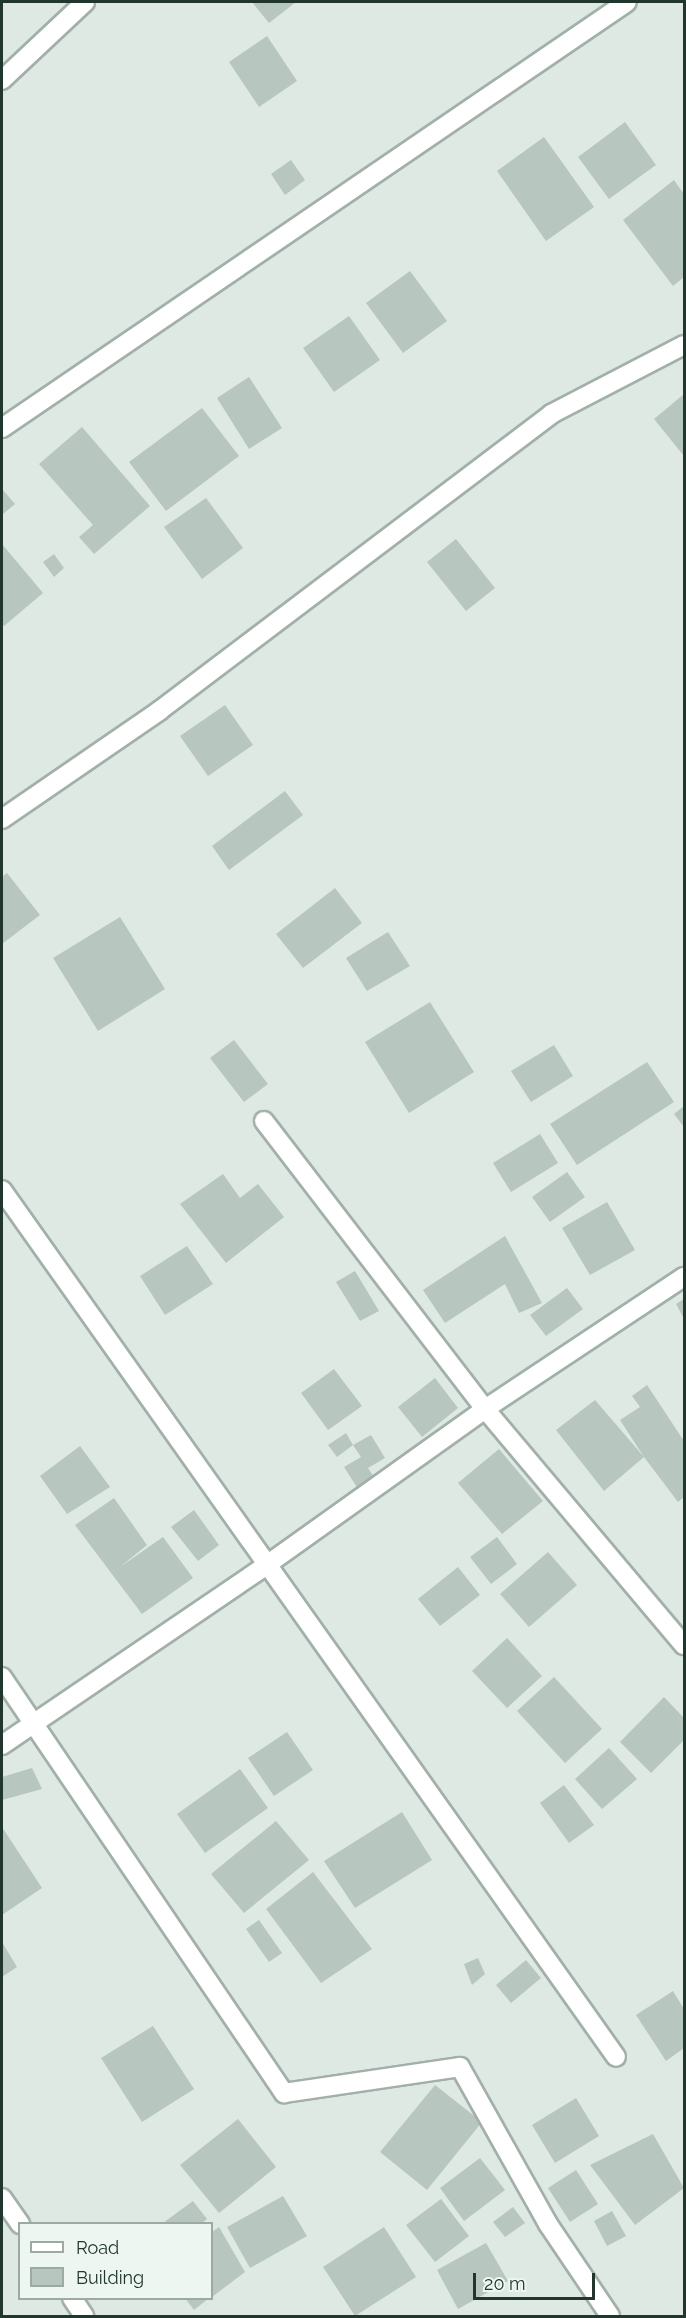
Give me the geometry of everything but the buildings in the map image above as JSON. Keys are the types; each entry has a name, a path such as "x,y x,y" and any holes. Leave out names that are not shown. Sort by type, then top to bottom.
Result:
{"street":[{"path":"2,80 84,2"},
{"path":"2,428 627,2"},
{"path":"2,819 159,711 551,414 684,345"},
{"path":"264,1121 485,1409 682,1641"},
{"path":"2,1190 616,2057"},
{"path":"2,1745 268,1564 485,1409 684,1277"},
{"path":"2,1677 284,2093 460,2067 548,2224 610,2316"},
{"path":"2,2198 19,2222"},
{"path":"73,2300 84,2316"}]}
